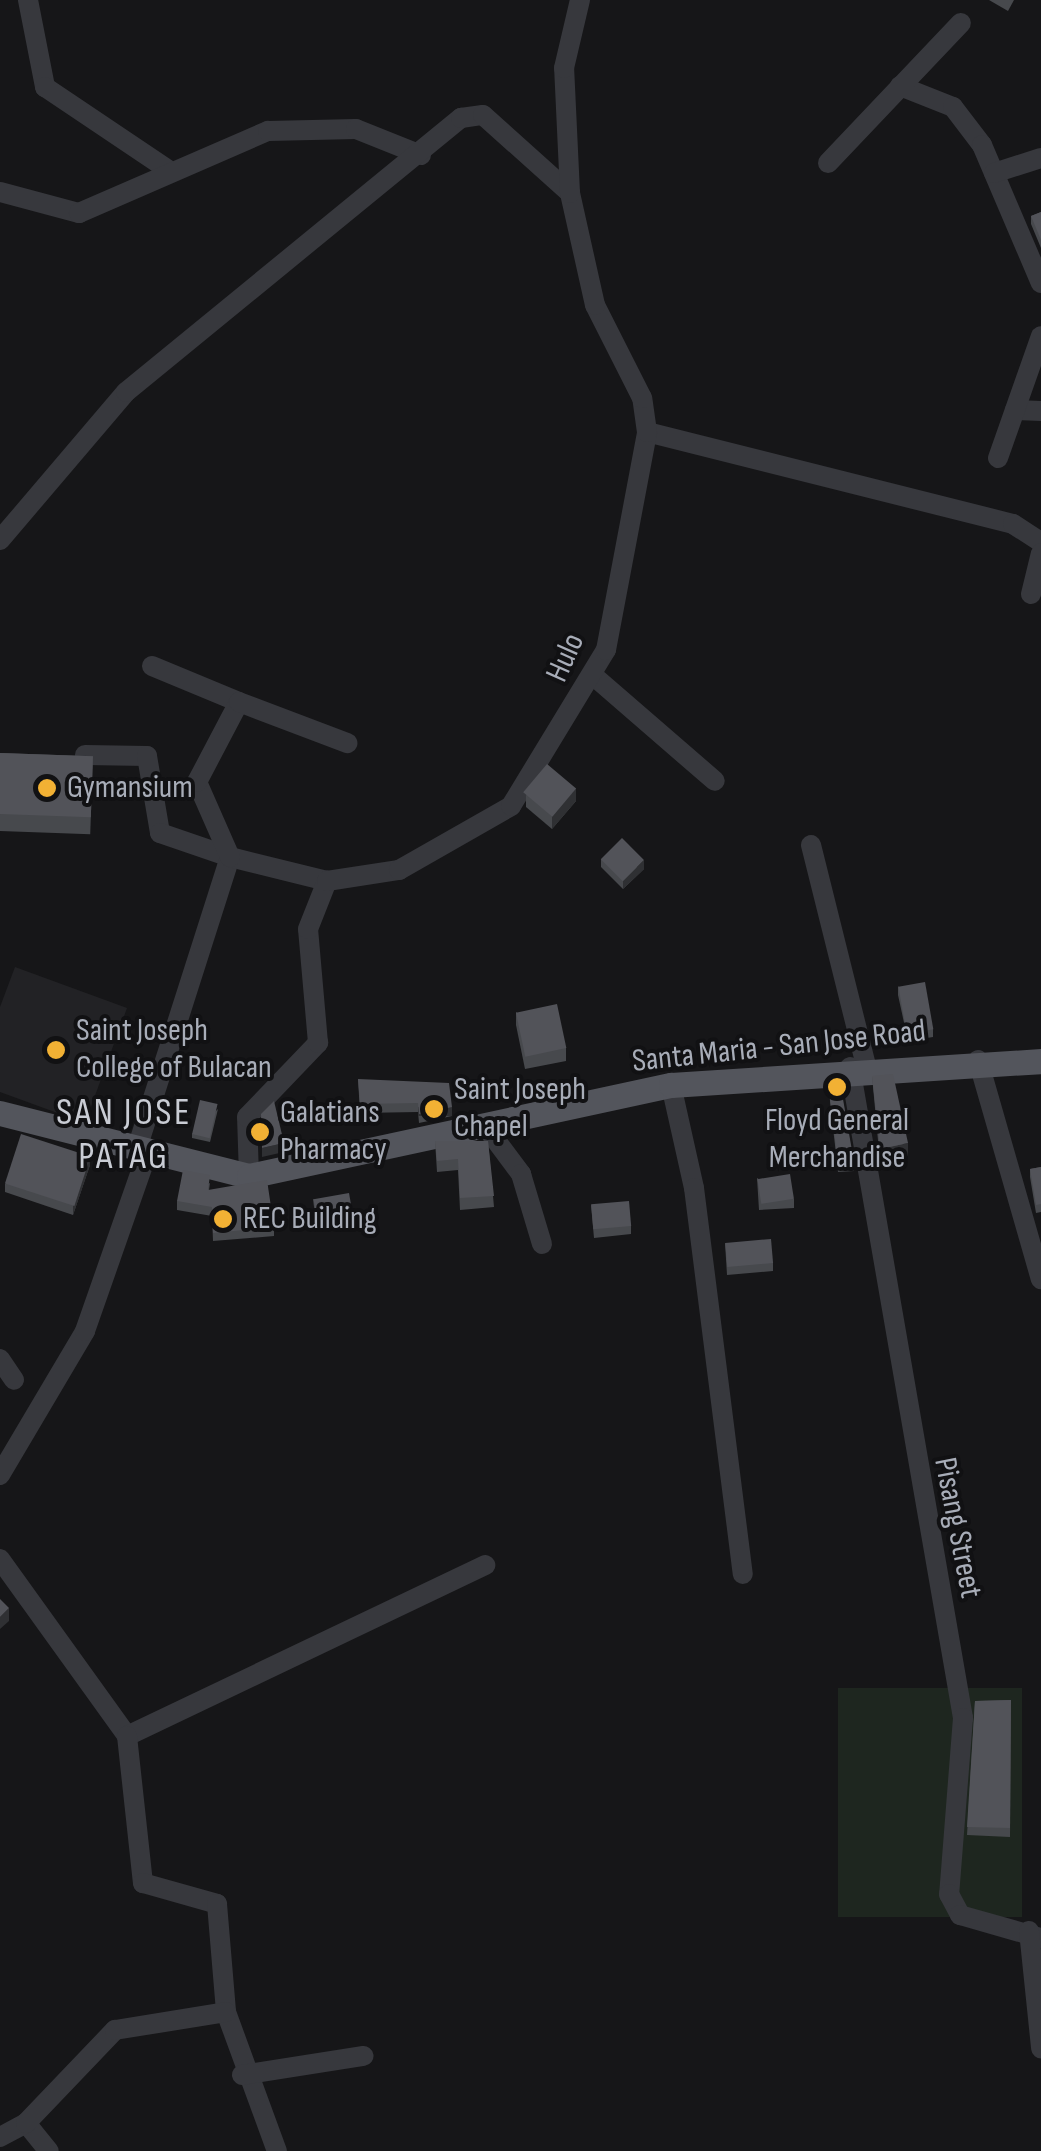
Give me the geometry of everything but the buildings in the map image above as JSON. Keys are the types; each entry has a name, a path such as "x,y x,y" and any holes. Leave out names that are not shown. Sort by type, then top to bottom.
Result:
{"main road":[{"name":"Santa Maria - San Jose Road","path":"0,1112 142,1153 249,1176 489,1130 671,1085 858,1067 978,1060 1041,1062"}],"street":[{"path":"28,0 45,86 167,168"},
{"name":"Hulo","path":"327,881 399,870 511,806 596,678 648,432 629,368 595,305 570,193 564,68 580,0"},
{"path":"828,163 960,23"},
{"path":"900,86 953,108 994,173 1040,270"},
{"path":"0,540 126,392 421,155 460,118 483,115 570,193"},
{"path":"0,192 80,213 167,168 268,131 356,129 421,155"},
{"path":"994,173 1041,158"},
{"path":"998,458 1041,336"},
{"path":"1015,410 1041,411"},
{"path":"648,432 1013,524 1041,542"},
{"path":"1031,594 1041,553"},
{"path":"152,666 347,743"},
{"path":"596,678 715,780"},
{"path":"0,1475 86,1331 142,1153 230,856 197,782 239,702"},
{"path":"85,755 146,756 160,834 327,881 308,929 318,1043 247,1117 249,1176"},
{"path":"811,845 858,1067"},
{"path":"978,1060 1041,1279"},
{"name":"Pisang Street","path":"858,1067 962,1718 949,1894 960,1916 1035,1934"},
{"path":"671,1085 694,1188 743,1574"},
{"path":"489,1130 521,1174 542,1244"},
{"path":"0,1359 14,1380"},
{"path":"0,1559 127,1736 143,1883 217,1904 226,2012 242,2076 277,2151"},
{"path":"127,1736 485,1566"},
{"path":"1035,1934 1041,2048"},
{"path":"0,2137 26,2123 115,2030 226,2012"},
{"path":"242,2076 364,2056"},
{"path":"26,2123 49,2151"}],"shaded area":[{"name":"Saint Joseph College of Bulacan","path":"15,967 127,1008 85,1123 0,1092 0,1007"},
{"path":"838,1688 1022,1688 1022,1917 838,1917"}],"place":[{"name":"Gymansium","path":"47,788"},
{"name":"Saint Joseph College of Bulacan","path":"56,1050"},
{"name":"Floyd General Merchandise","path":"837,1087"},
{"name":"Saint Joseph Chapel","path":"434,1109"},
{"name":"Galatians Pharmacy","path":"260,1132"},
{"name":"REC Building","path":"223,1219"}],"district":[{"name":"SAN JOSE PATAG","path":"124,1135"}]}
